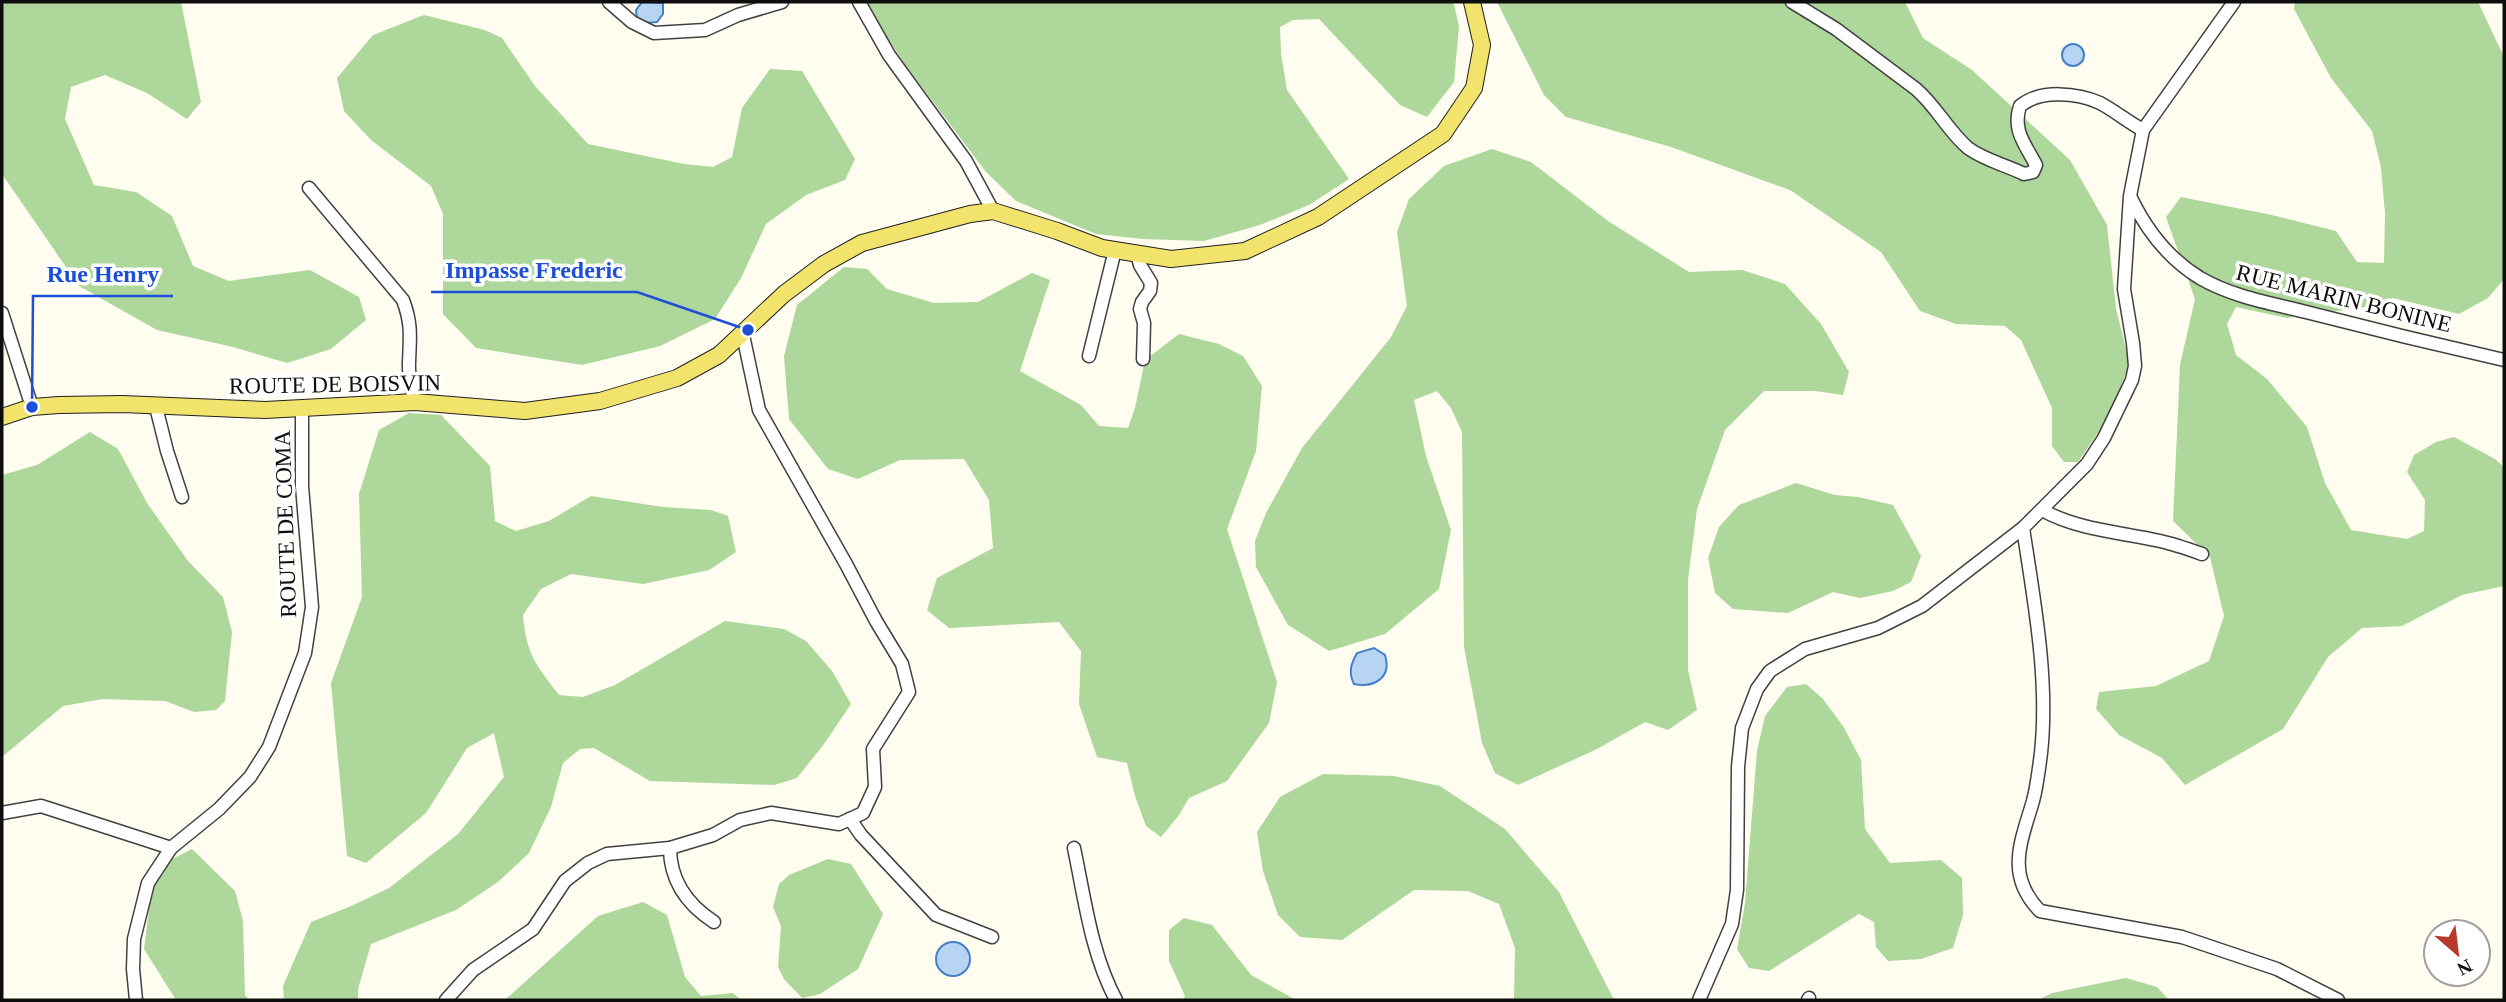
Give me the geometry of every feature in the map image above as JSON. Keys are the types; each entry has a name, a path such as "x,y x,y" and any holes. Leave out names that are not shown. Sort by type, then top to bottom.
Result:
{"main road":[{"name":"ROUTE DE BOISVIN","path":"2,417 32,407 122,404 302,410 415,402 525,411 600,401 677,378 719,355 785,294 824,264 862,243 970,214 993,211 1102,248 1138,254 1171,258 1245,251 1318,218 1443,134 1474,88 1482,45 1472,2"}],"street":[{"path":"609,2 632,22 654,33 705,30 738,15 782,2"},
{"path":"859,2 890,55 966,161 993,211"},
{"path":"1792,2 1853,41 1926,97 1971,150 2024,174 2033,172 2036,165 2020,138 2017,114 2020,106 2036,97 2049,95 2088,99 2109,108 2143,130"},
{"path":"1699,1000 1732,924 1737,890 1738,767 1742,728 1757,689 1770,671 1805,649 1878,628 1922,607 2023,528 2087,464 2104,438 2133,380 2133,343 2124,289 2130,196 2143,130 2234,2"},
{"path":"309,188 402,300 409,317 411,334 408,364 415,402"},
{"name":"RUE MARIN BONINE","path":"2130,196 2150,232 2164,247 2198,276 2231,293 2504,360"},
{"path":"1088,356 1115,250"},
{"path":"1138,254 1140,265 1152,283 1140,309 1144,323 1143,359"},
{"path":"2,313 32,407"},
{"path":"446,1000 473,970 533,929 565,881 588,863 607,854 670,848 713,835 740,820 771,813 839,824 863,813 875,787 873,749 909,692 902,664 759,410 743,335"},
{"path":"156,407 182,498"},
{"name":"ROUTE DE COMA","path":"136,1000 133,969 138,919 148,883 171,848 219,809 250,777 269,747 306,653 312,600 302,486 302,410"},
{"path":"2042,510 2060,520 2158,540 2202,554"},
{"path":"2023,528 2042,684 2041,751 2034,799 2021,835 2019,864 2023,887 2030,901 2040,911 2182,937 2277,970 2311,994 2338,1000"},
{"path":"2,813 41,806 171,848"},
{"path":"850,819 861,835 936,915 992,937"},
{"path":"670,848 670,862 682,892 698,912 714,922"},
{"path":"1074,848 1095,948 1103,976 1116,1000"}],"green space":[{"path":"2,2 181,2 201,102 187,119 147,93 105,75 71,87 65,119 94,185 136,192 172,216 193,266 229,281 310,270 359,297 366,320 331,349 287,363 233,347 157,330 79,286 2,174"},
{"path":"863,2 1449,2 1454,4 1459,26 1454,82 1427,117 1400,105 1319,19 1293,20 1280,27 1287,90 1349,179 1309,205 1260,225 1204,241 1143,239 1096,234 1016,201 986,172 907,67"},
{"path":"1497,2 1905,2 1923,38 1972,70 2070,160 2107,225 2116,309 2130,364 2106,421 2078,462 2064,462 2052,446 2052,408 2021,340 2005,326 1956,324 1920,311 1881,252 1790,190 1671,147 1566,117 1544,95"},
{"path":"2295,2 2478,2 2504,57 2504,279 2488,298 2459,314 2393,298 2372,306 2287,318 2236,307 2227,324 2236,355 2267,379 2307,427 2325,483 2351,530 2407,539 2424,531 2425,500 2407,472 2414,455 2436,442 2454,437 2495,459 2504,467 2504,586 2462,595 2402,626 2362,628 2328,657 2283,729 2185,785 2162,758 2119,735 2096,709 2099,692 2156,686 2209,661 2224,616 2210,557 2173,521 2180,365 2195,299 2166,217 2181,197 2272,215 2336,231 2357,262 2384,263 2385,214 2381,167 2372,131 2331,78 2294,9"},
{"path":"424,15 485,30 502,38 535,86 588,144 684,164 713,167 732,157 742,108 770,69 802,71 855,159 845,180 806,195 766,224 741,278 715,319 660,346 582,365 476,348 443,314 443,214 431,186 371,140 344,111 337,78 373,35"},
{"path":"1492,149 1531,162 1608,221 1689,272 1742,270 1785,284 1821,324 1849,372 1843,395 1815,391 1764,391 1725,430 1697,509 1688,580 1688,670 1697,710 1668,730 1645,722 1597,749 1518,785 1495,773 1482,743 1464,647 1462,432 1451,408 1437,391 1414,400 1426,456 1451,530 1439,589 1385,634 1329,651 1288,625 1256,567 1255,541 1266,513 1302,448 1391,337 1407,306 1397,232 1409,199 1444,166"},
{"path":"844,267 867,269 887,289 934,303 978,302 1032,273 1050,280 1020,371 1081,405 1099,426 1128,428 1145,360 1179,334 1219,344 1243,356 1262,386 1256,451 1227,529 1277,682 1269,723 1227,781 1189,798 1161,837 1146,826 1127,763 1097,757 1079,704 1081,651 1059,622 949,628 927,610 937,578 993,548 989,500 964,459 900,460 858,479 828,469 789,419 784,356 797,305"},
{"path":"409,413 441,415 490,466 495,521 516,531 549,521 591,496 663,507 711,510 728,516 736,552 709,570 643,584 571,574 541,589 523,615 524,628 534,658 559,695 583,697 615,685 725,621 784,629 806,641 832,671 851,704 797,778 774,785 650,781 594,748 580,749 563,763 551,807 529,853 498,882 456,910 371,944 358,989 358,1000 284,1000 283,986 311,922 389,888 458,834 504,777 494,733 467,748 426,813 366,863 347,856 331,683 362,597 359,494 379,430"},
{"path":"90,432 118,449 147,503 188,561 223,597 232,632 225,701 216,710 194,712 165,701 103,699 63,706 2,757 2,475 37,465"},
{"path":"1796,483 1835,495 1893,505 1921,556 1911,582 1893,591 1860,598 1833,592 1788,613 1733,609 1715,593 1708,558 1719,527 1739,505"},
{"path":"1806,684 1823,699 1843,726 1861,760 1865,829 1890,863 1941,860 1962,878 1963,915 1953,948 1921,959 1888,961 1876,947 1874,922 1859,914 1769,971 1749,968 1737,949 1745,903 1757,751 1765,716 1787,687"},
{"path":"1323,774 1394,776 1440,786 1505,829 1559,892 1614,1000 1514,1000 1515,948 1499,904 1468,891 1414,890 1342,940 1300,937 1278,915 1263,871 1257,832 1280,797"},
{"path":"192,849 235,891 243,921 245,995 249,1000 176,1000 144,949 152,886 170,860"},
{"path":"828,859 851,864 883,914 858,969 820,994 802,998 784,979 778,967 781,926 773,907 779,884 789,875"},
{"path":"643,902 667,915 685,977 701,996 733,993 741,1000 505,1000 598,916"},
{"path":"1184,918 1212,925 1251,975 1296,1000 1183,1000 1185,996 1169,961 1169,930"},
{"path":"2126,978 2157,987 2169,1000 2038,1000 2052,993"}],"water":[{"path":"642,2 663,3 663,14 657,22 644,23 637,18 636,10"},
{"path":"2073,44 2081,47 2084,55 2081,63 2073,66 2065,63 2062,55 2065,47"},
{"path":"1374,648 1385,655 1384,675 1374,683 1354,684 1351,668 1357,653"},
{"path":"953,942 965,947 970,959 965,971 953,976 941,971 936,959 941,947"}],"place":[{"name":"Impasse Frederic","path":"748,330"},
{"name":"Rue Henry","path":"32,407"}]}
